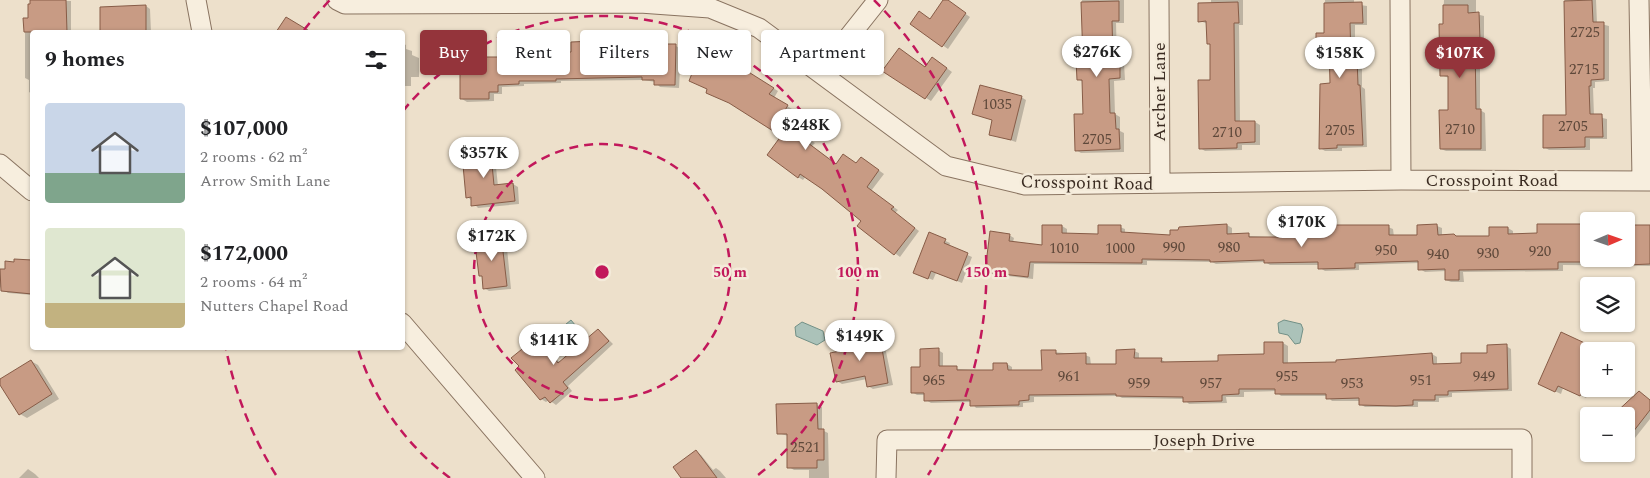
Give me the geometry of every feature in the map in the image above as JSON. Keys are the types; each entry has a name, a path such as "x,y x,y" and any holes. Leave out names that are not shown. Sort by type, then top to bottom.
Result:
{"street":[{"path":"196,0 202,30"},
{"name":"Crosspoint Road","path":"337,0 345,4 640,3 710,8 762,30"},
{"path":"854,30 878,0"},
{"name":"Archer Lane","path":"1159,0 1160,183"},
{"path":"1400,0 1401,180"},
{"path":"1639,0 1646,181"},
{"name":"Crosspoint Road","path":"823,75 946,166 1025,185 1401,180 1646,181"},
{"path":"0,164 30,189"},
{"path":"405,327 534,478"},
{"name":"Joseph Drive","path":"886,478 887,440 1522,439 1522,478"}],"shaded area":[{"path":"571,320 580,331 557,349 549,338"},
{"path":"1284,320 1301,324 1303,329 1300,343 1295,344 1288,335 1279,333 1278,323"},
{"path":"802,322 823,331 825,340 817,345 796,336 795,327"}],"building":[{"path":"30,0 66,0 67,30 30,30 30,32 24,32 23,18 28,18 28,4 30,4"},
{"path":"943,0 948,0 966,13 942,47 910,24 919,11 930,19"},
{"path":"1592,0 1593,22 1604,22 1604,79 1591,80 1591,86 1589,86 1590,114 1602,114 1603,137 1585,137 1585,147 1543,148 1543,115 1566,115 1564,1"},
{"path":"1119,1 1119,21 1112,21 1113,59 1120,59 1120,78 1109,79 1110,113 1115,113 1116,129 1119,129 1120,149 1075,151 1074,114 1083,114 1082,80 1077,80 1076,60 1083,60 1081,2"},
{"path":"1238,2 1239,23 1234,23 1235,121 1255,121 1255,142 1237,143 1237,148 1199,149 1198,80 1210,80 1210,44 1207,44 1206,21 1198,22 1198,3"},
{"path":"1362,2 1363,23 1350,23 1351,58 1357,58 1358,85 1360,85 1363,145 1337,145 1337,148 1319,149 1320,84 1330,83 1329,46 1316,46 1316,33 1324,33 1324,3"},
{"path":"146,5 146,30 100,30 100,7"},
{"path":"1443,5 1468,5 1468,13 1479,12 1480,40 1475,40 1476,109 1481,109 1481,149 1440,149 1439,110 1448,110 1448,76 1440,76 1439,24 1443,24"},
{"path":"286,17 308,30 277,30"},
{"path":"571,42 580,42 580,75 668,75 668,44 676,44 675,85 654,85 654,80 642,80 642,77 519,81 519,84 498,85 498,92 489,92 489,99 460,99 460,75 487,75 487,57 497,57 497,75 570,75"},
{"path":"899,48 925,67 932,57 947,68 925,99 884,72 884,68"},
{"path":"751,74 774,88 769,94 788,105 783,114 809,133 806,136 811,140 808,143 836,164 843,154 856,163 861,157 879,170 867,187 894,207 891,209 915,228 894,255 857,226 861,221 822,189 800,174 798,178 767,155 781,136 729,103 706,93 707,89 689,81 691,75"},
{"path":"980,85 1022,96 1011,140 989,135 992,120 972,114"},
{"path":"490,144 494,185 513,183 515,201 471,206 471,197 466,198 463,165 468,165 467,146"},
{"path":"1227,224 1227,234 1249,233 1249,237 1285,237 1285,225 1304,225 1304,230 1334,229 1334,225 1389,225 1389,235 1417,235 1417,225 1437,224 1438,235 1489,236 1489,227 1508,227 1508,234 1537,233 1537,224 1580,224 1580,262 1558,262 1558,269 1459,270 1459,280 1445,280 1445,269 1418,270 1418,261 1355,263 1355,268 1318,269 1318,262 1264,263 1264,260 1210,262 1210,260 1142,259 1142,263 1030,262 1028,277 985,272 990,231 1010,234 1009,241 1042,245 1042,225 1062,225 1062,233 1098,234 1098,225 1121,225 1121,232 1170,235 1170,230 1178,230 1179,227"},
{"path":"1635,225 1650,225 1650,264 1635,265"},
{"path":"929,232 946,239 944,243 968,253 957,281 931,271 928,279 913,273"},
{"path":"501,234 507,286 483,289 482,276 479,276 476,252 480,251 478,236"},
{"path":"14,259 30,260 30,294 1,291 0,269 5,269 5,261 14,262"},
{"path":"598,329 609,341 563,382 568,388 550,403 545,397 540,400 515,370 519,366 511,358 532,341 537,346 542,342 558,363"},
{"path":"1561,332 1583,342 1580,342 1580,396 1558,386 1555,392 1538,384"},
{"path":"860,335 862,347 881,343 888,383 867,387 865,376 836,382 830,353 845,350 842,338"},
{"path":"1264,342 1283,342 1283,363 1336,362 1336,360 1432,353 1433,364 1461,363 1461,353 1487,353 1487,345 1507,344 1508,389 1448,391 1448,395 1435,395 1435,400 1413,400 1413,405 1396,406 1359,405 1359,398 1326,399 1326,394 1275,394 1275,389 1239,389 1239,394 1222,395 1222,401 1183,402 1183,397 1116,396 1116,394 1029,395 1029,400 1019,401 1019,405 970,406 970,400 924,401 924,393 911,393 911,367 920,367 920,349 939,348 939,366 957,366 957,370 993,370 993,363 1007,363 1008,370 1042,370 1041,350 1056,350 1056,354 1086,353 1086,364 1116,364 1116,350 1135,349 1134,358 1162,358 1161,362 1218,361 1218,355 1264,354"},
{"path":"31,360 52,394 19,415 0,385 0,379"},
{"path":"1639,391 1650,400 1650,410 1635,429 1635,407 1622,407 1635,397"},
{"path":"817,403 818,429 824,429 824,460 817,460 817,468 787,468 787,434 777,434 776,404"},
{"path":"696,450 717,478 681,478 673,467"}]}
